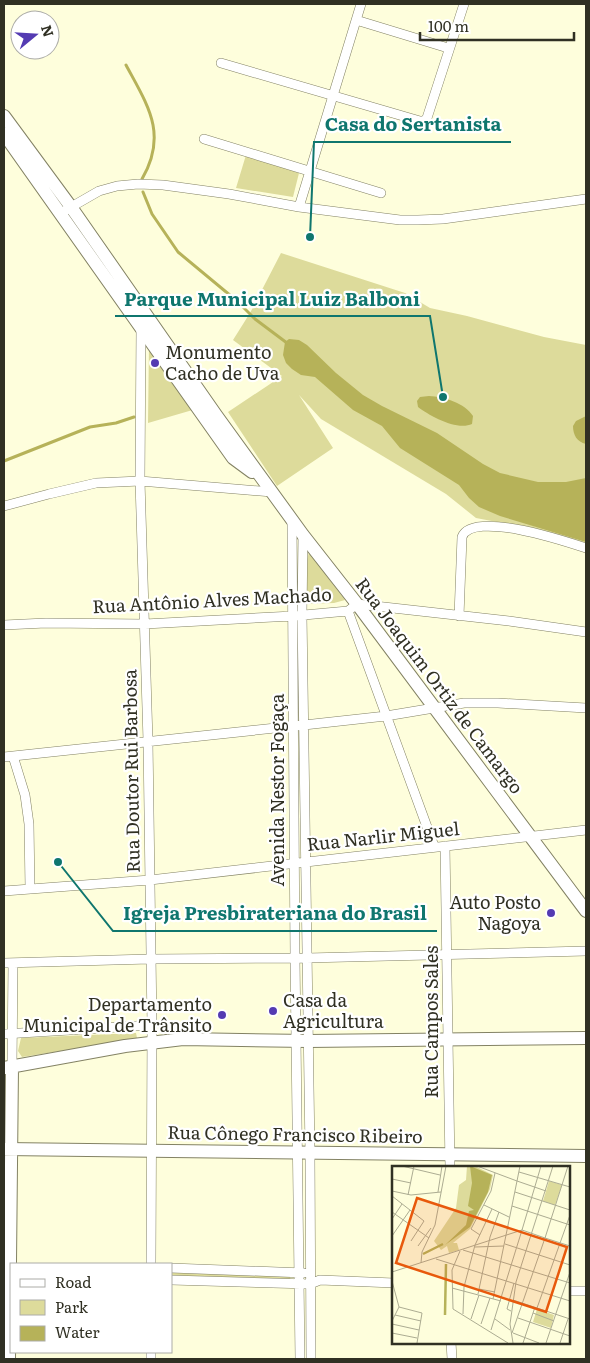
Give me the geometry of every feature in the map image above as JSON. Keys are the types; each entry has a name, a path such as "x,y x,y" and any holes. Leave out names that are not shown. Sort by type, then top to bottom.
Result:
{"main road":[{"name":"Rua Joaquim Ortiz de Camargo","path":"4,116 141,326 234,458 264,481"},
{"name":"Rua Joaquim Ortiz de Camargo","path":"4,134 141,307 353,608 433,707 586,911"},
{"path":"9,1359 8,1067 152,1042 183,1040 302,1041 586,1038"},
{"name":"Rua Cônego Francisco Ribeiro","path":"7,1149 310,1152 450,1160 586,1156"}],"street":[{"path":"299,207 361,4"},
{"path":"221,63 424,121 427,118 448,48 464,4"},
{"path":"356,20 448,48"},
{"path":"204,139 381,193"},
{"path":"66,210 99,191 117,186 138,184 163,184 299,207 400,220 443,219 586,200"},
{"name":"Rua Doutor Rui Barbosa","path":"141,307 140,481 148,741 152,1026 151,1263"},
{"path":"4,506 96,483 140,481 272,492"},
{"name":"Avenida Nestor Fogaça","path":"292,520 304,725 306,824 307,958 297,1152 300,1359"},
{"path":"459,616 462,537 464,532 470,528 478,526 508,528 536,533 586,548"},
{"name":"Avenida Nestor Fogaça","path":"303,535 297,616 294,726 295,958 310,1152 311,1359"},
{"path":"353,608 386,716 434,846"},
{"name":"Rua Antônio Alves Machado","path":"4,625 46,623 145,624 297,616 353,608 509,621 586,632"},
{"path":"30,889 29,824 25,795 8,756 386,716 464,703 586,708"},
{"path":"295,788 305,788"},
{"path":"295,824 306,824"},
{"name":"Rua Narlir Miguel","path":"4,891 150,880 434,846 530,838 586,830"},
{"name":"Rua Campos Sales","path":"445,846 450,1160"},
{"path":"8,1067 8,963 586,951"},
{"path":"8,1034 152,1026"},
{"path":"299,1220 310,1221"},
{"path":"172,1268 299,1273 310,1279 392,1283"},
{"path":"172,1280 299,1283 310,1279"},
{"path":"570,1291 586,1291"},
{"path":"451,1343 452,1359"}],"green space":[{"path":"246,155 299,173 293,197 236,188"},
{"path":"281,253 405,293 430,308 544,337 586,345 586,544 533,529 476,518 446,494 321,419 299,395 333,448 277,486 228,412 282,376 233,340 250,313"},
{"path":"149,343 196,409 148,423"},
{"path":"309,552 345,600 334,603 307,604 307,560"},
{"path":"136,1033 137,1038 124,1041 22,1057 18,1051 21,1038"},
{"path":"172,1271 291,1274 290,1279 172,1277"}],"water":[{"path":"289,339 299,340 307,345 336,373 363,395 437,433 483,464 500,473 538,482 566,482 586,478 586,542 500,516 479,507 459,485 400,448 382,426 353,410 315,377 301,375 292,369 286,363 283,355 285,342"},
{"path":"429,396 447,399 460,404 473,416 472,424 459,426 451,424 436,418 418,407 417,401 420,397"},
{"path":"586,416 586,444 576,438 573,426 576,421"}],"waterway":[{"path":"126,65 148,107 154,134 154,148 150,163 142,179"},
{"path":"143,192 152,214 178,252 237,301 255,319 287,343"},
{"path":"4,461 90,427 116,423 134,417"}],"place":[{"name":"Casa do Sertanista","path":"310,237"},
{"name":"Monumento Cacho de Uva","path":"155,363"},
{"name":"Parque Municipal Luiz Balboni","path":"443,397"},
{"name":"Igreja Presbirateriana do Brasil","path":"58,862"},
{"name":"Auto Posto Nagoya","path":"551,913"},
{"name":"Casa da Agricultura","path":"273,1011"},
{"name":"Departamento Municipal de Trânsito","path":"222,1015"}]}
